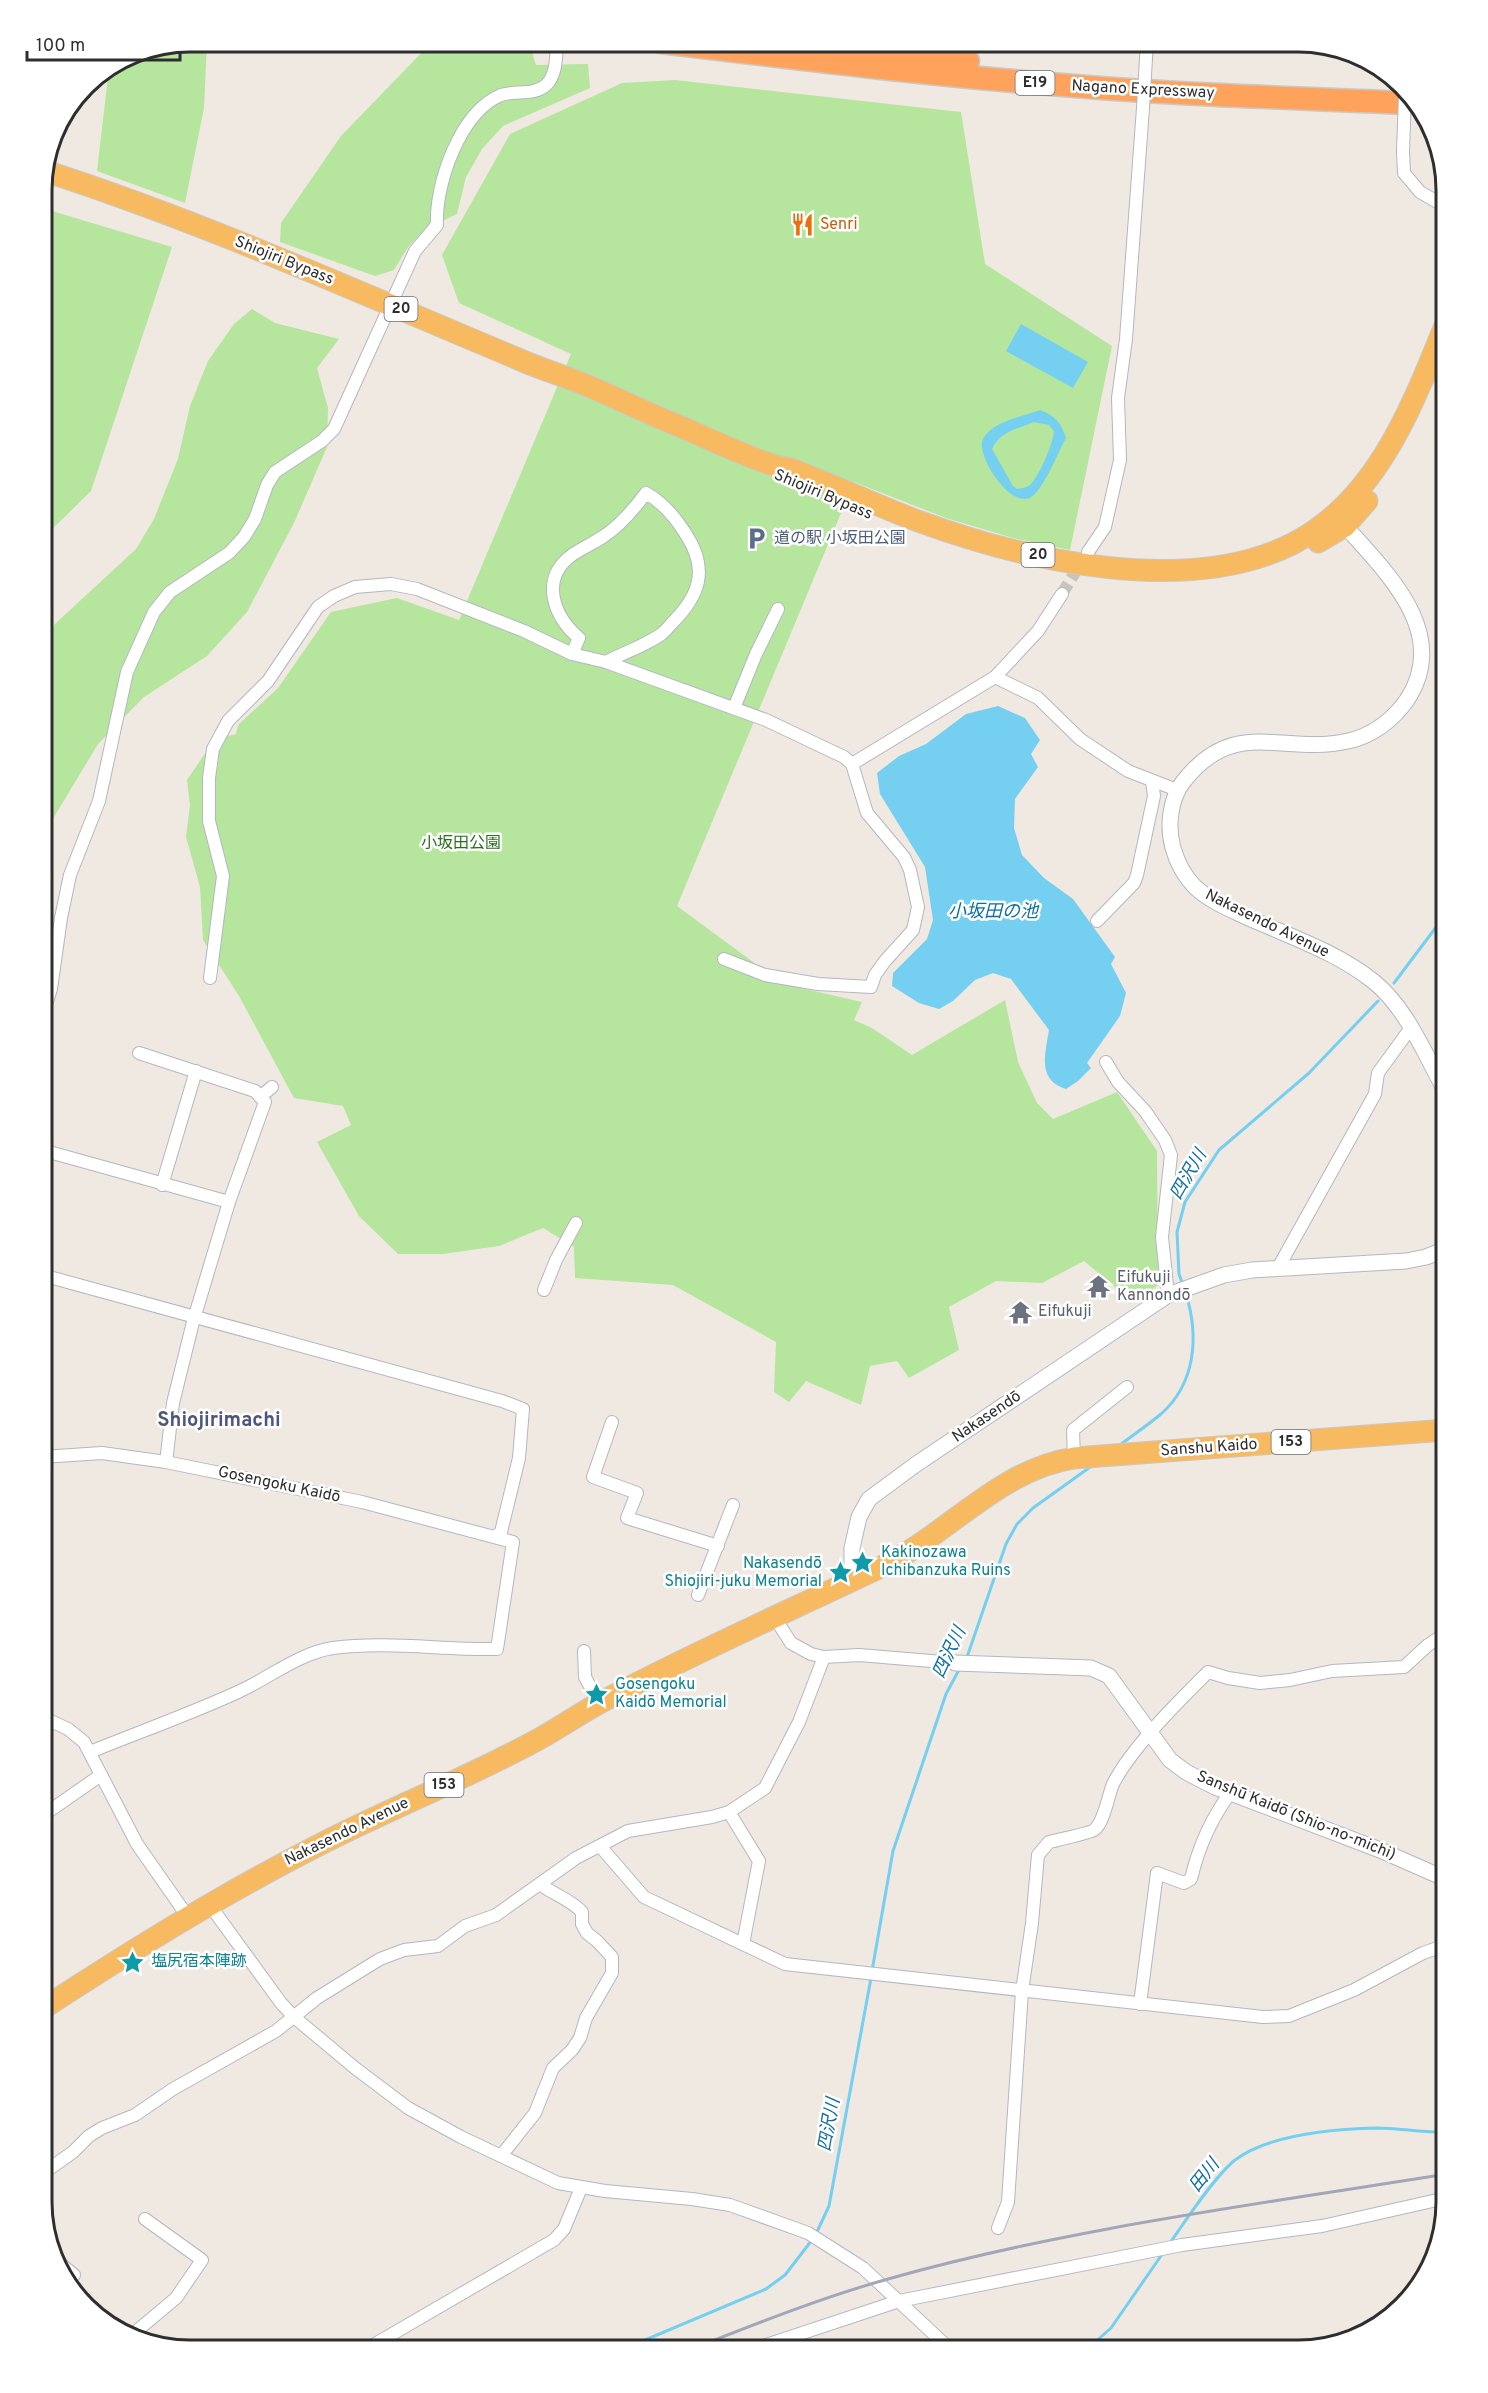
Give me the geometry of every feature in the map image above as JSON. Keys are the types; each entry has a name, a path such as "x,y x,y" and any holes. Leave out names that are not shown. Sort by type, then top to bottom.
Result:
{"highway":[{"name":"Nagano Expressway","path":"755,53 1063,86 1403,103"},
{"name":"Nagano Expressway","path":"898,53 1071,71 1387,86"},
{"name":"Shiojiri Bypass","path":"54,174 164,213 281,259 520,360 562,386 928,537 1042,570 1146,583 1177,584 1222,580 1243,575 1292,557 1340,520"},
{"name":"20","path":"1340,520 1363,507 1382,479 1397,452 1436,350"},
{"name":"Sanshu Kaido","path":"1080,1458 1436,1432"},
{"name":"153","path":"856,1578 909,1553 1020,1475 1052,1462 1080,1458"},
{"name":"Nakasendo Avenue","path":"52,2003 209,1904 324,1842 539,1739 599,1703 693,1655 856,1578"}],"street":[{"path":"53,978 70,875 99,801 127,672 154,612 170,592 229,553 244,537 255,519 267,485 275,472 322,441 334,429 416,251 436,225 442,178 453,150 480,111 494,99 503,94 539,90 546,85 552,78 556,53"},
{"path":"1088,552 1105,527 1120,460 1118,399 1126,339 1146,53"},
{"path":"1405,105 1404,173 1420,192 1436,201"},
{"path":"572,654 579,638 568,629 558,614 552,592 556,572 570,556 622,523 646,493 660,501 696,550 699,573 695,595 681,614 660,635 606,662"},
{"name":"Nakasendo Avenue","path":"1340,520 1395,585 1414,614 1419,630 1421,662 1408,697 1398,712 1385,724 1348,741 1324,744 1260,741 1241,743 1211,754 1196,765 1177,790 1171,816 1172,846 1185,874 1206,896 1340,960 1360,972 1388,995 1436,1074"},
{"path":"210,978 223,876 209,821 209,778 213,749 228,721 268,681 318,607 334,596 355,587 391,584 417,589 524,631 572,654 606,662 734,708 821,746 844,757 852,764 867,813 896,845 910,870 918,906 914,930 885,961 875,975 872,987 818,984 765,975 724,959"},
{"path":"852,764 995,677 1038,631 1062,594"},
{"path":"734,708 756,654 778,609"},
{"path":"995,677 1038,698 1080,739 1128,771 1177,790"},
{"path":"1097,921 1134,883 1154,796 1152,781"},
{"path":"1278,1268 1375,1095 1378,1072 1410,1029"},
{"path":"139,1053 255,1091 265,1102 229,1202 193,1322 173,1403 166,1462"},
{"path":"1106,1062 1118,1082 1145,1111 1165,1140 1171,1155 1162,1237 1172,1293 1224,1275 1278,1268 1407,1261 1436,1253"},
{"path":"162,1185 196,1071"},
{"path":"260,1097 272,1087"},
{"path":"53,1153 229,1202"},
{"path":"544,1290 556,1260 576,1223"},
{"path":"52,1278 502,1401 524,1410 519,1458 501,1532 496,1536"},
{"name":"Nakasendō","path":"856,1578 852,1569 852,1548 859,1516 869,1499 915,1465 1172,1293"},
{"path":"1080,1458 1073,1430 1127,1387"},
{"path":"612,1422 593,1477 637,1493 627,1518 718,1546"},
{"name":"Gosengoku Kaidō","path":"52,1456 102,1453 166,1462 362,1502 513,1542 497,1649 368,1646 331,1648 308,1655 241,1691 185,1716 90,1752"},
{"path":"698,1595 733,1505"},
{"name":"Sanshū Kaidō (Shio-no-michi)","path":"775,1618 792,1643 812,1654 824,1657 859,1655 963,1664 1098,1670 1109,1676 1170,1760 1178,1766 1215,1787 1380,1850 1436,1875"},
{"path":"998,2228 1008,2202 1022,1991 1032,1923 1038,1855 1049,1842 1093,1832 1099,1824 1113,1785 1129,1760 1208,1671 1227,1678 1260,1683 1290,1680 1332,1671 1404,1667 1436,1640"},
{"path":"584,1651 585,1677 599,1703"},
{"path":"52,2167 73,2152 88,2136 135,2115 173,2089 276,2031 317,1998 380,1959 404,1950 438,1946 465,1926 496,1915 576,1858 628,1831 729,1812 765,1788 799,1722 824,1657"},
{"path":"52,1722 76,1734 90,1752 146,1859 188,1917"},
{"path":"52,1809 101,1775"},
{"path":"1140,2004 1157,1873 1184,1883 1191,1879 1195,1863 1218,1809 1231,1792"},
{"path":"729,1812 759,1861 743,1944"},
{"path":"600,1846 644,1897 785,1964 1263,2017 1289,2016 1354,1990 1423,1953 1436,1948"},
{"path":"501,2156 535,2113 553,2068 572,2050 580,2038 586,2018 612,1973 612,1957 587,1933 582,1924 582,1912 576,1904 540,1884"},
{"path":"209,1904 281,2003 294,2017 375,2084 408,2108 558,2183 581,2188 730,2205 808,2233 863,2268 940,2340"},
{"path":"382,2340 554,2240 564,2229 581,2188"},
{"path":"781,2340 899,2301 1156,2249 1322,2226 1436,2200"},
{"path":"138,2330 176,2298 202,2260 145,2219"}],"green space":[{"path":"206,53 204,108 185,203 97,171 108,81 122,71 146,60 164,55"},
{"path":"421,53 532,53 536,65 588,64 590,88 503,126 482,149 466,177 457,214 426,229 408,247 394,270 375,276 280,242 281,223 341,136"},
{"name":"小坂田公園","path":"675,80 961,112 985,264 1112,346 1070,550 1013,538 946,518 854,482 677,906 783,984 862,1002 854,1020 872,1028 912,1055 1005,1000 1018,1062 1037,1103 1053,1119 1117,1092 1157,1151 1158,1285 1134,1303 1084,1261 1042,1283 996,1281 949,1307 959,1350 909,1378 897,1361 870,1366 861,1405 806,1381 789,1402 774,1392 776,1342 673,1285 575,1278 574,1247 543,1228 499,1246 443,1254 398,1254 359,1216 317,1142 351,1125 343,1106 294,1098 239,996 203,940 200,887 186,837 190,805 187,780 208,749 228,736 236,734 238,725 278,688 331,612 397,598 459,620 571,354 459,303 442,255 510,134 622,83"},
{"path":"53,211 172,247 91,491 53,528"},
{"path":"252,309 275,323 339,339 317,368 328,408 327,447 294,523 247,612 207,656 144,697 98,744 53,820 53,626 136,549 154,519 178,459 190,406 208,361 234,324"}],"water":[{"path":"1021,324 1088,362 1073,388 1006,351"},
{"path":"1040,410 1054,417 1066,438 1041,486 1031,497 1023,499 1014,496 996,479 984,457 983,439 994,428 1008,420","holes":["1034,422 1049,425 1054,431 1053,437 1042,466 1031,484 1017,489 1013,486 992,449 1000,438 1016,429"]},
{"name":"小坂田の池","path":"998,706 1025,718 1040,740 1031,754 1038,767 1015,799 1014,828 1022,855 1044,878 1073,899 1115,957 1111,964 1126,993 1120,1016 1087,1063 1091,1068 1066,1089 1057,1085 1047,1073 1045,1057 1049,1030 1011,979 993,973 975,980 953,1001 939,1009 919,1003 892,986 893,973 927,939 933,920 925,867 880,794 877,773 899,756 926,744 966,714"}],"waterway":[{"name":"四沢川","path":"1394,983 1436,927"},
{"name":"四沢川","path":"1183,1285 1179,1274 1177,1232 1185,1202 1219,1150 1309,1073 1378,1001"},
{"name":"四沢川","path":"1120,1445 1161,1414 1182,1388 1192,1358 1193,1342 1186,1294"},
{"name":"四沢川","path":"967,1657 1006,1544 1017,1524 1033,1508 1093,1465"},
{"name":"四沢川","path":"872,1971 893,1851 946,1694 960,1668"},
{"name":"四沢川","path":"816,2234 829,2206 871,1978"},
{"name":"田川","path":"1170,2243 1227,2167 1249,2151 1284,2139 1322,2132 1377,2128 1436,2132"},
{"name":"四沢川","path":"645,2340 766,2289 785,2275 812,2240"},
{"name":"田川","path":"1097,2340 1111,2328 1163,2253"}],"tunnel":[{"path":"1062,594 1083,559"}],"railway":[{"path":"715,2340 787,2312 888,2279 1025,2245 1166,2219 1436,2176"}],"place":[{"name":"Senri","path":"802,225"},
{"name":"道の駅 小坂田公園","path":"756,539"},
{"name":"Eifukuji Kannondō","path":"1099,1287"},
{"name":"Eifukuji","path":"1020,1312"},
{"name":"Kakinozawa Ichibanzuka Ruins","path":"863,1562"},
{"name":"Nakasendō Shiojiri-juku Memorial","path":"840,1573"},
{"name":"Gosengoku Kaidō Memorial","path":"597,1694"},
{"name":"塩尻宿本陣跡","path":"133,1962"}],"district":[{"name":"Shiojirimachi","path":"219,1421"}]}
